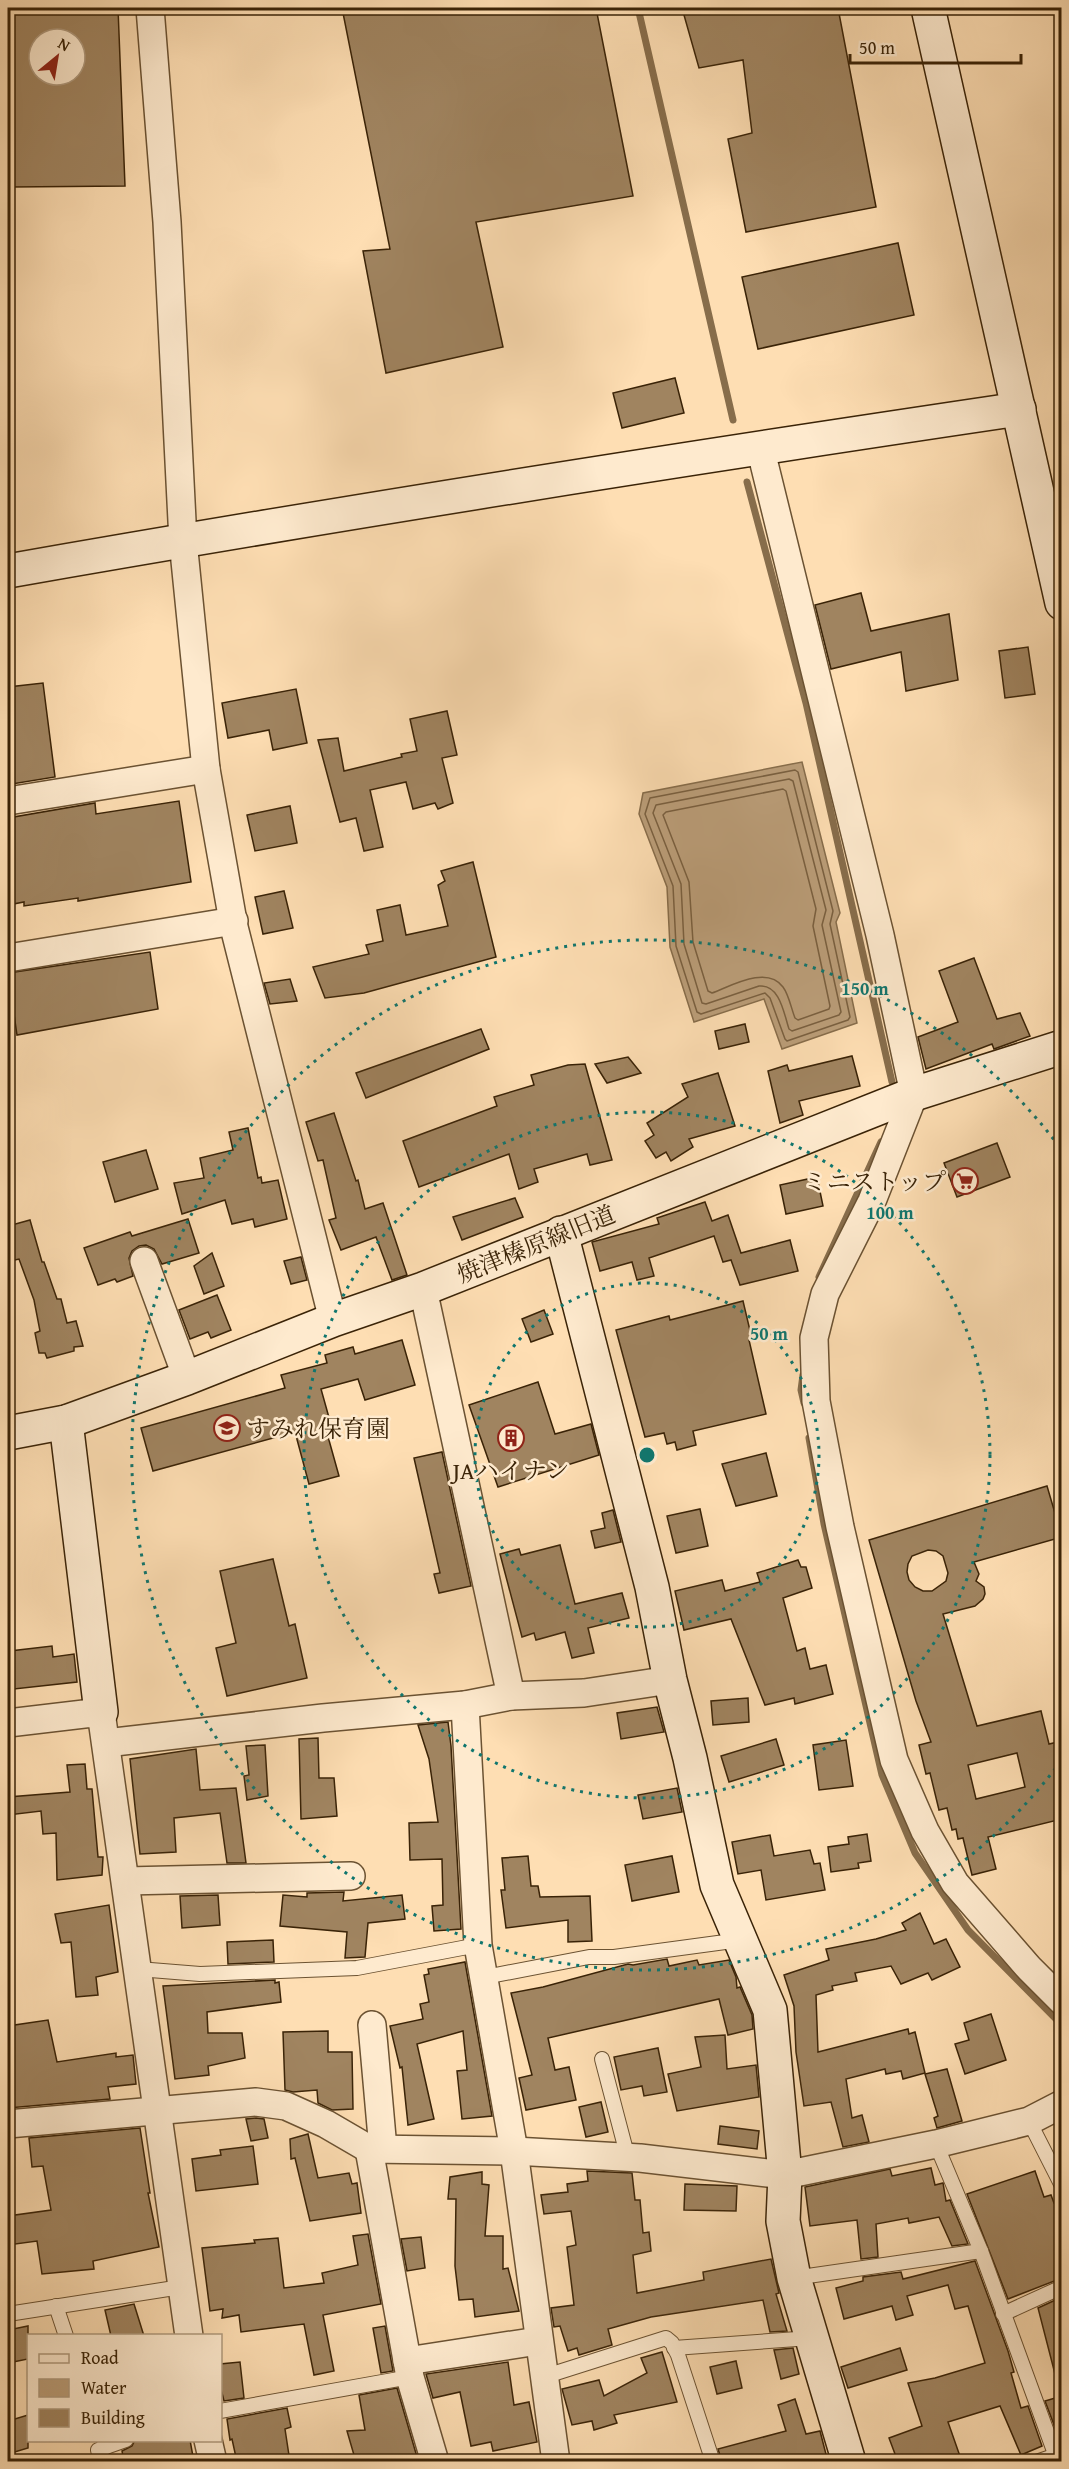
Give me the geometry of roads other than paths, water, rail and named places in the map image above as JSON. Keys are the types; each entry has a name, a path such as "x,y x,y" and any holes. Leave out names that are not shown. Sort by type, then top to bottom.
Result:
{"street":[{"path":"150,8 167,222 183,541 206,769 234,921 333,1320"},
{"path":"928,8 1062,603"},
{"path":"8,571 760,447 1019,409"},
{"path":"760,447 880,935 914,1094 872,1201 825,1294 814,1338 816,1401 840,1527 894,1760 925,1832 955,1883 1029,1968 1062,2001"},
{"path":"8,801 206,769"},
{"path":"8,958 234,921"},
{"name":"焼津榛原線旧道","path":"8,1433 66,1422 187,1378 333,1320 423,1289 914,1094 1062,1047"},
{"path":"561,1233 652,1587 670,1680 690,1758 717,1885 770,2010 785,2175 783,2221 794,2278 849,2462"},
{"path":"144,1261 187,1378"},
{"path":"423,1289 511,1696"},
{"path":"66,1422 103,1728 189,2334"},
{"path":"8,1723 103,1728 311,1719 465,1705 511,1696 584,1694 670,1680"},
{"path":"465,1705 478,1945 514,2151 556,2462"},
{"path":"126,1881 351,1876"},
{"path":"372,2025 376,2149 409,2369 435,2462"},
{"path":"8,2124 256,2102 286,2106 376,2149 514,2151 628,2158 698,2163 785,2175 936,2145 1029,2121 1062,2104"},
{"path":"409,2369 538,2341"},
{"path":"208,2442 213,2462"}],"lane":[{"path":"485,1977 590,1957 614,1957 741,1940"},
{"path":"138,1969 200,1974 357,1968 478,1945"},
{"path":"602,2059 628,2158"},
{"path":"1029,2121 1062,2186"},
{"path":"936,2145 981,2250 1003,2314 1058,2456 1036,2462"},
{"path":"794,2278 981,2250"},
{"path":"8,2314 181,2287"},
{"path":"1003,2314 1062,2288"},
{"path":"56,2306 65,2334"},
{"path":"543,2376 653,2340 666,2338 674,2348 713,2462"},
{"path":"674,2348 811,2338"},
{"path":"222,2411 409,2369"},
{"path":"101,2462 98,2450 105,2444"}],"water":[{"path":"802,762 840,913 836,922 857,1023 782,1049 764,999 694,1022 670,947 667,887 639,814 643,793"}],"waterway":[{"path":"638,8 733,420"},
{"path":"747,482 806,703 892,1082"},
{"path":"819,1277 881,1142"},
{"path":"803,1375 801,1390 804,1403"},
{"path":"809,1438 824,1524 882,1775 915,1853 968,1930 1062,2025"}],"place":[{"name":"ミニストップ","path":"965,1181"},
{"name":"すみれ保育園","path":"227,1428"},
{"name":"JAハイナン","path":"511,1438"}]}
